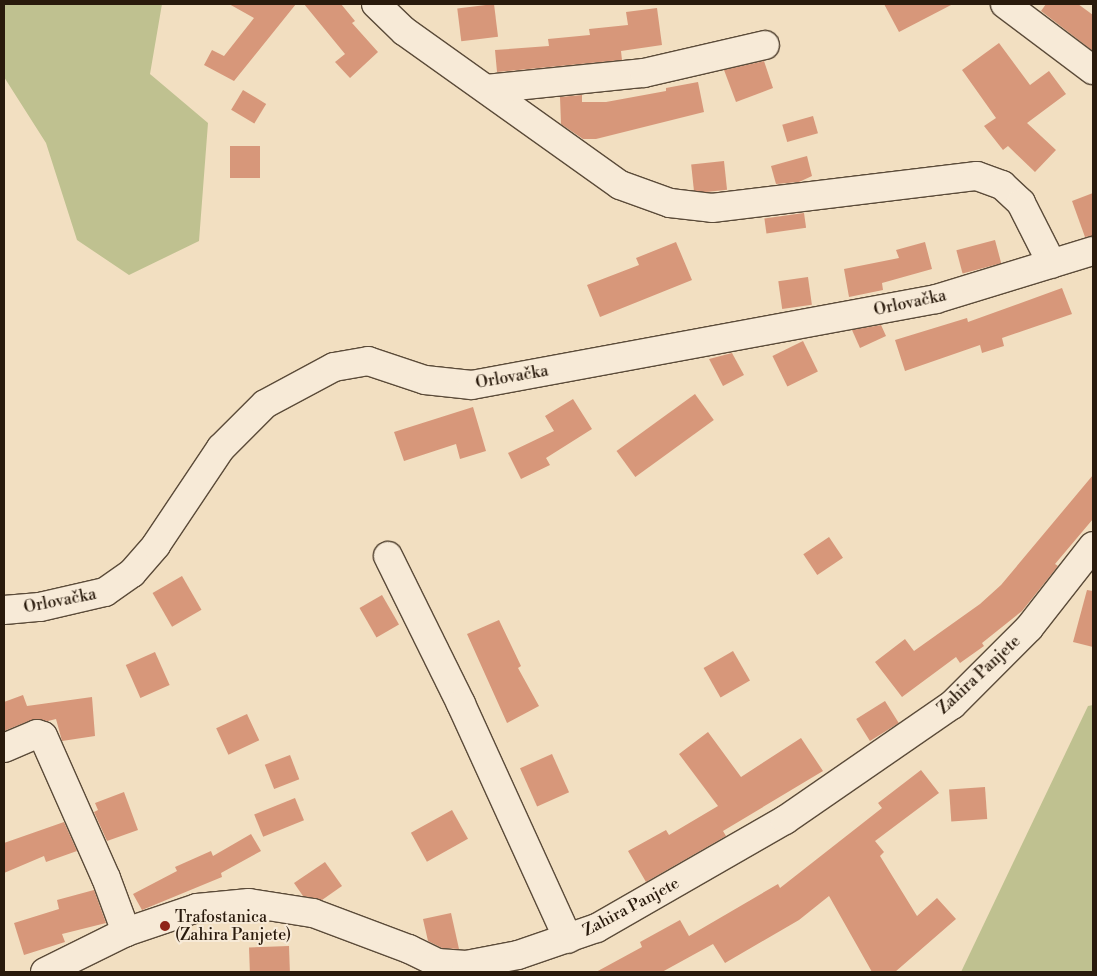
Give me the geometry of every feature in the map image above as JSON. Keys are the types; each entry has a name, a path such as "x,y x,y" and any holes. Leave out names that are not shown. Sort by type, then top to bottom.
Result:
{"street":[{"path":"376,4 404,31 620,185 670,203 712,208 977,176 1002,185 1021,203 1052,264"},
{"path":"1005,4 1093,70"},
{"path":"486,89 644,73 765,45"},
{"name":"Orlovačka","path":"4,610 40,607 105,592 132,573 156,545 221,448 259,410 334,367 368,361 425,380 472,385 936,299 1093,251"},
{"name":"Zahira Panjete","path":"45,972 126,932 197,908 249,902 313,912 409,949 438,963 466,965 518,955 597,928 785,820 952,705 1028,628 1093,546"},
{"path":"388,556 461,704 568,939"},
{"path":"4,748 37,734 43,736 106,878 126,932"}],"green space":[{"path":"4,4 162,4 150,74 208,123 199,241 129,275 77,240 46,143 4,77"},
{"path":"1093,705 1093,972 961,972 1088,706"}],"building":[{"path":"229,4 296,4 234,81 204,65 212,50 224,56 254,18"},
{"path":"304,4 341,4 355,21 352,23 378,52 350,78 335,62 345,54"},
{"path":"494,4 498,37 461,41 457,9"},
{"path":"884,4 953,4 899,32"},
{"path":"1046,4 1078,4 1093,15 1093,51 1041,11"},
{"path":"657,8 662,45 621,51 622,60 497,72 495,50 549,46 548,39 590,35 589,29 628,25 626,12"},
{"path":"999,43 1030,85 1049,71 1066,94 1027,123 1056,150 1035,172 1008,146 1003,150 984,126 996,118 962,70"},
{"path":"764,61 773,88 736,102 724,70"},
{"path":"698,82 704,112 596,139 583,139 561,124 560,97 582,95 582,102 606,102 666,91 666,88"},
{"path":"243,90 266,104 254,124 231,110"},
{"path":"813,116 818,133 787,142 782,125"},
{"path":"230,146 260,146 260,178 230,178"},
{"path":"807,156 812,176 799,182 776,184 771,166"},
{"path":"724,161 727,190 694,193 691,164"},
{"path":"1093,193 1093,236 1085,237 1072,201"},
{"path":"804,213 806,228 766,233 764,219"},
{"path":"995,240 1001,263 963,274 956,250"},
{"path":"676,242 692,280 600,317 587,285 639,265 636,258"},
{"path":"925,242 932,269 882,283 883,290 849,297 844,269 899,258 896,250"},
{"path":"808,277 812,305 782,309 778,281"},
{"path":"1062,288 1072,314 1002,338 1004,346 982,353 980,345 905,371 895,340 967,318 968,322"},
{"path":"881,325 886,336 860,348 852,330"},
{"path":"803,341 818,372 787,386 772,356"},
{"path":"732,353 744,375 723,386 709,359"},
{"path":"695,394 714,420 635,477 617,451"},
{"path":"573,399 592,429 546,458 550,465 521,479 508,453 554,431 545,416"},
{"path":"473,407 486,451 460,459 456,444 404,461 394,432"},
{"path":"1093,475 1093,519 1055,564 1058,566 1022,611 982,643 984,646 960,663 956,657 902,697 875,662 905,639 914,651 980,604 1001,585"},
{"path":"829,537 843,558 817,575 803,554"},
{"path":"182,576 202,610 172,627 153,593"},
{"path":"1087,590 1093,591 1093,647 1073,642"},
{"path":"382,595 399,624 376,637 359,608"},
{"path":"499,620 521,666 518,668 539,706 507,723 467,634"},
{"path":"733,651 750,680 721,697 704,668"},
{"path":"155,652 170,685 140,698 126,665"},
{"path":"23,695 27,706 92,697 95,736 62,741 56,719 48,721 31,720 4,731 4,702"},
{"path":"885,701 899,723 870,741 856,719"},
{"path":"247,714 259,740 228,755 216,728"},
{"path":"708,732 741,777 801,738 823,771 723,831 726,836 646,882 628,851 666,830 669,835 718,806 679,754"},
{"path":"552,754 569,792 537,807 520,768"},
{"path":"290,755 299,779 274,789 265,765"},
{"path":"921,770 939,793 875,841 884,852 880,856 917,916 937,898 956,919 895,972 872,972 829,896 799,920 725,963 713,944 662,972 596,972 642,947 640,942 680,920 689,936 778,884 780,888 882,808 878,803"},
{"path":"985,787 987,819 951,821 949,790"},
{"path":"124,792 138,830 107,841 94,812 98,810 95,803"},
{"path":"295,798 304,820 263,837 254,814"},
{"path":"452,810 468,839 427,862 411,833"},
{"path":"64,822 77,851 46,862 44,856 4,873 4,843"},
{"path":"251,834 261,851 221,873 222,877 142,910 133,894 177,871 175,867 211,851 213,856"},
{"path":"325,862 342,886 322,900 303,896 294,883"},
{"path":"94,890 106,923 62,934 65,942 24,955 14,923 59,909 57,900"},
{"path":"451,913 459,949 442,948 428,941 423,919"},
{"path":"289,946 290,972 250,972 249,947"}],"place":[{"name":"Trafostanica (Zahira Panjete)","path":"165,926"}]}
